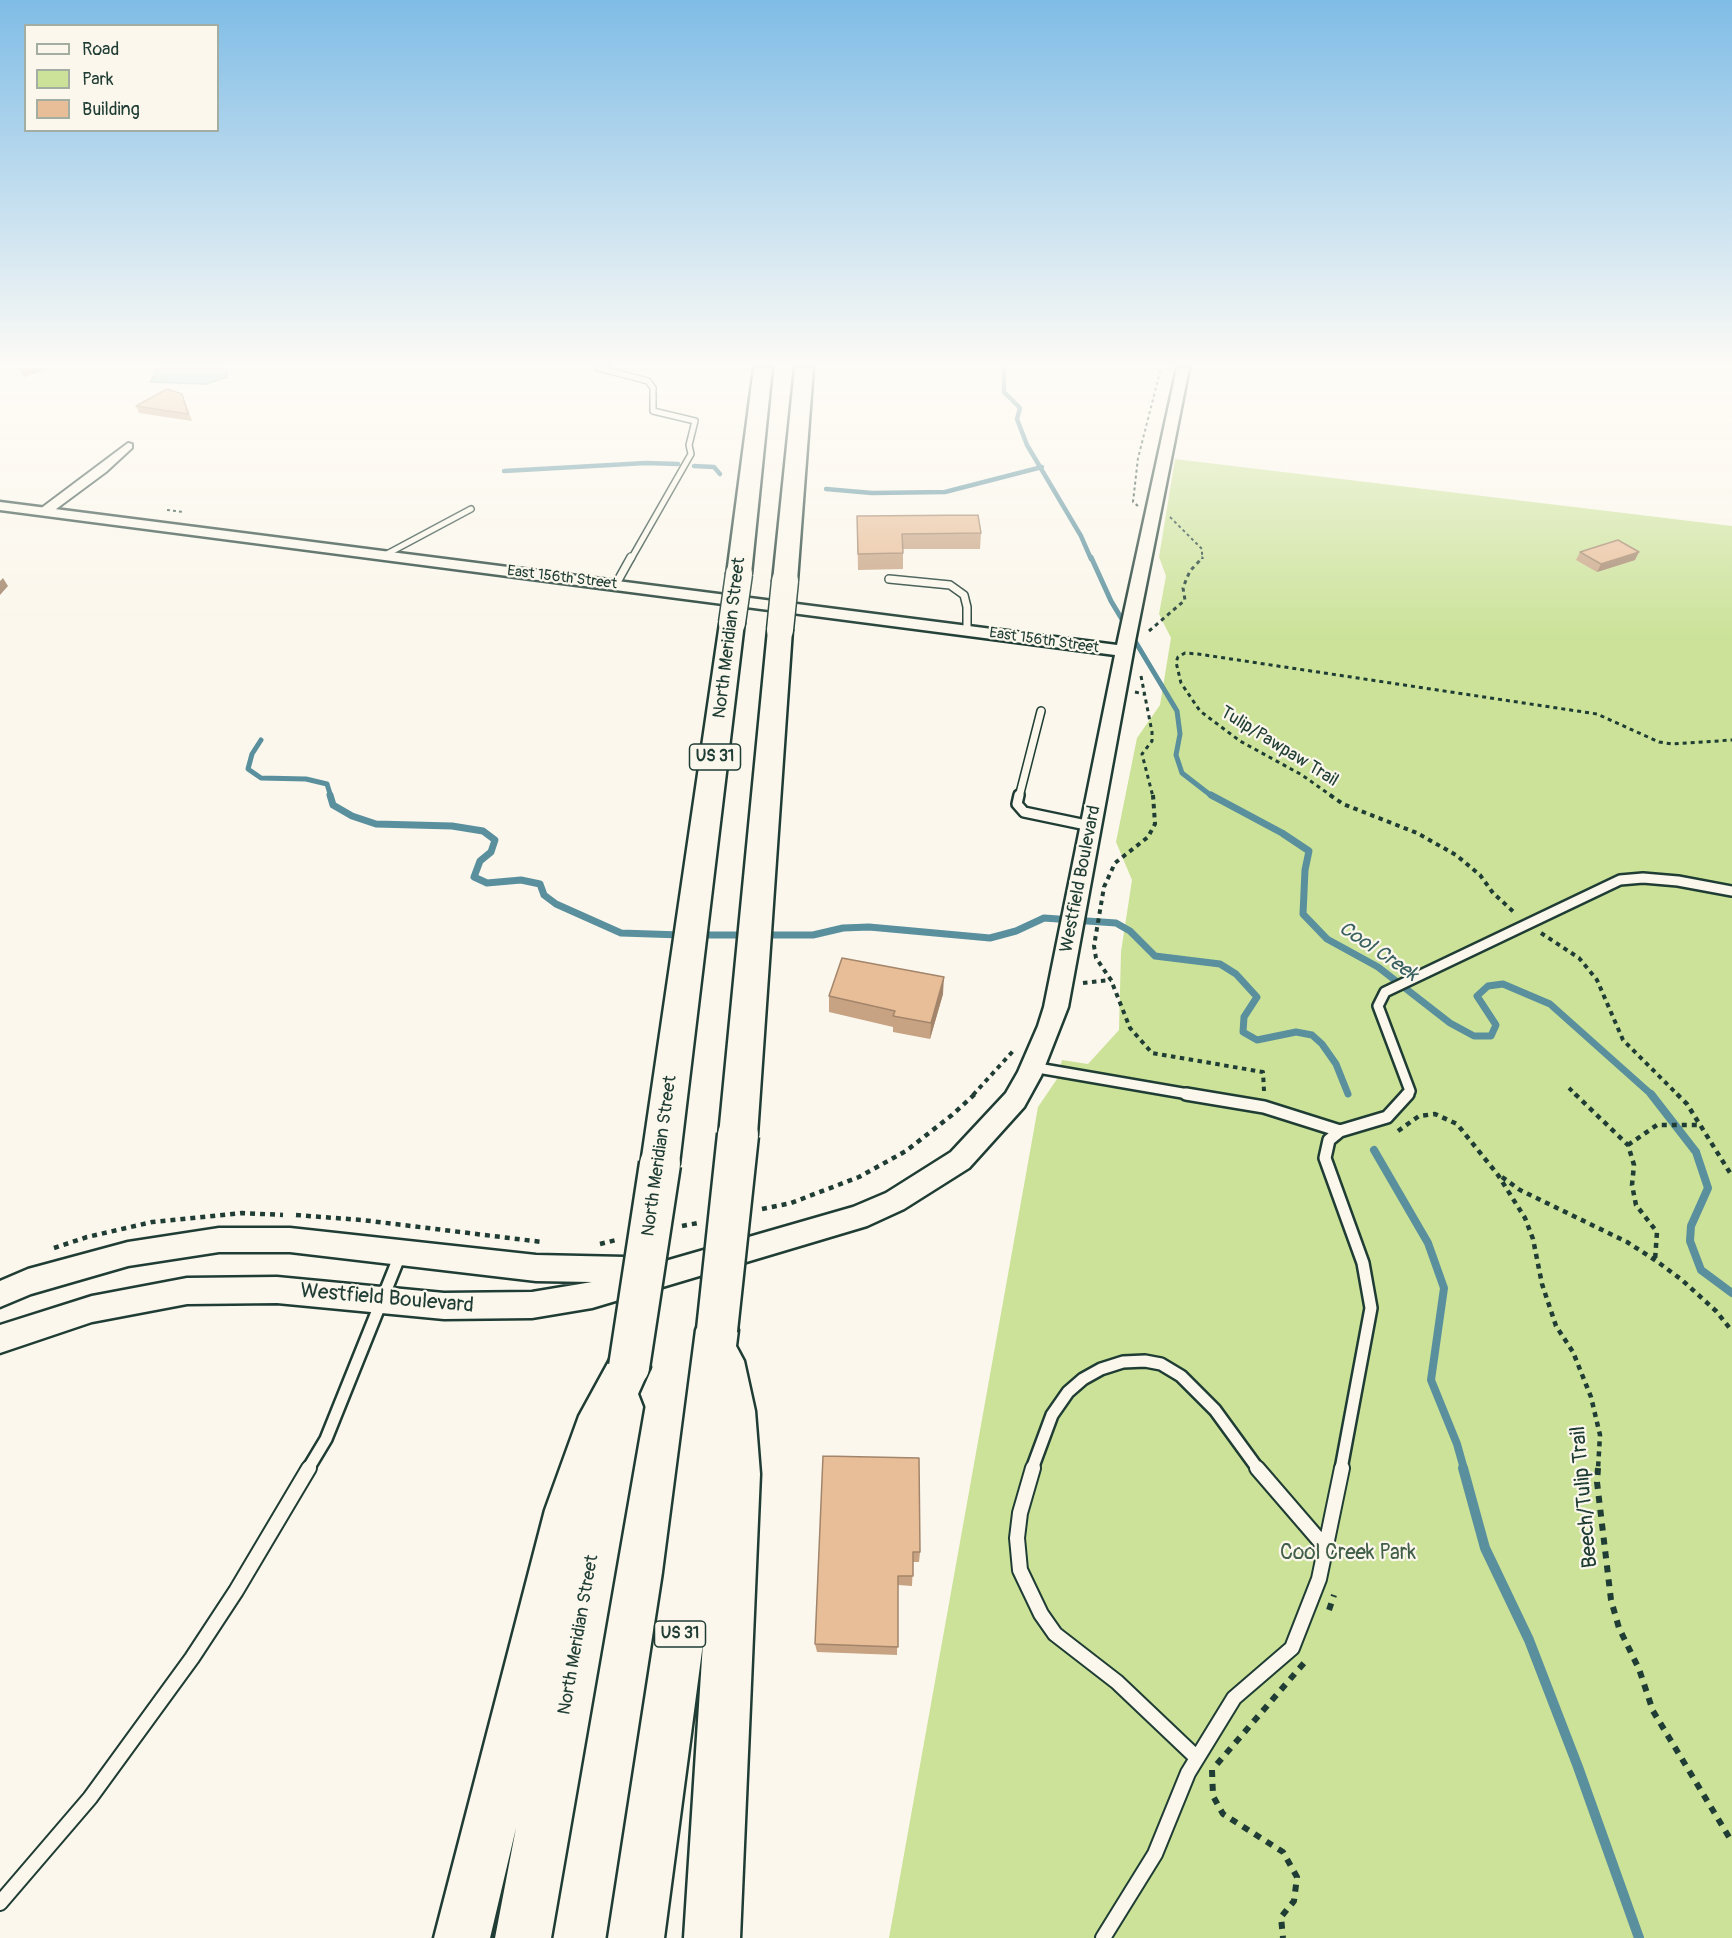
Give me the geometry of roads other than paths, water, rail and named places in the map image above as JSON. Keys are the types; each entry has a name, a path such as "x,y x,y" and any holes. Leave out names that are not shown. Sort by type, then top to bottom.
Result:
{"highway":[{"name":"North Meridian Street","path":"524,1938 629,1367 660,1164 753,458"},
{"name":"US 31","path":"636,1938 683,1610 717,1330 738,1135 796,458"},
{"path":"712,1938 737,1474 733,1411 717,1330"},
{"path":"462,1938 568,1510 595,1432 629,1367"}],"street":[{"path":"44,512 115,458"},
{"name":"Westfield Boulevard","path":"0,1339 92,1309 187,1291 278,1290 444,1306 532,1305 592,1295 858,1218 895,1201 960,1160 1008,1108 1032,1067 1053,1017 1164,458"},
{"name":"East 156th Street","path":"0,506 967,631 1125,646"},
{"name":"Westfield Boulevard","path":"0,1294 28,1282 128,1254 219,1240 290,1240 536,1268 625,1270 663,1265 772,1242"}],"lane":[{"path":"616,584 688,458"},
{"path":"385,555 471,509"},
{"path":"889,579 950,585 964,595 967,607 967,631"},
{"path":"1041,711 1017,804 1024,812 1091,826"},
{"path":"1103,1938 1155,1854 1188,1773 1234,1698 1292,1648 1319,1579 1353,1413 1371,1308 1363,1263 1324,1158 1329,1140 1340,1131 1387,1117 1410,1091 1378,1006 1385,993 1620,880 1643,878 1678,881 1732,891"},
{"path":"1032,1067 1264,1107 1340,1131"},
{"path":"0,1903 90,1798 192,1658 236,1591 326,1439 401,1252"},
{"path":"1197,1758 1117,1682 1055,1634 1041,1614 1020,1570 1017,1538 1020,1513 1038,1448 1052,1415 1068,1392 1083,1379 1101,1369 1123,1362 1145,1361 1161,1364 1181,1376 1215,1410 1260,1472 1326,1548"}],"waterway":[{"name":"Cool Creek","path":"1035,458 1040,467"},
{"path":"504,471 646,463 678,464"},
{"path":"694,466 714,467 720,474"},
{"path":"826,489 872,493 945,492 1040,467"},
{"name":"Cool Creek","path":"1040,467 1081,536 1091,559"},
{"name":"Cool Creek","path":"1091,557 1111,601 1177,711 1180,734 1176,755 1182,773 1213,797"},
{"path":"261,740 252,754 248,769 261,778 306,779 327,784 331,797"},
{"path":"330,795 333,805 352,816 376,824 452,826 483,831 495,840 491,852 480,861 474,877 487,883 521,880 540,884 544,895 556,904 621,933 681,935"},
{"name":"Cool Creek","path":"1211,795 1282,833 1309,851 1305,870 1303,914 1327,939 1378,967 1450,1023 1474,1036 1491,1036 1496,1025 1477,996 1488,986 1503,984 1550,1004 1651,1094"},
{"path":"764,935 813,935 843,928 869,927 990,938 1016,931 1044,918 1116,923 1130,931 1155,956 1220,964 1236,974 1257,997 1244,1017 1243,1032 1257,1040 1296,1032 1312,1035 1322,1044 1336,1064 1348,1094"},
{"path":"698,935 747,935"},
{"name":"Cool Creek","path":"1651,1094 1696,1152 1708,1188 1691,1226 1690,1241 1701,1270 1732,1293"},
{"path":"1374,1150 1428,1243 1444,1288 1431,1380 1457,1444 1464,1469"},
{"path":"1463,1468 1485,1548 1529,1640 1578,1767 1639,1938"}],"park label":[{"name":"Cool Creek Park","path":"1348,1554"}]}
